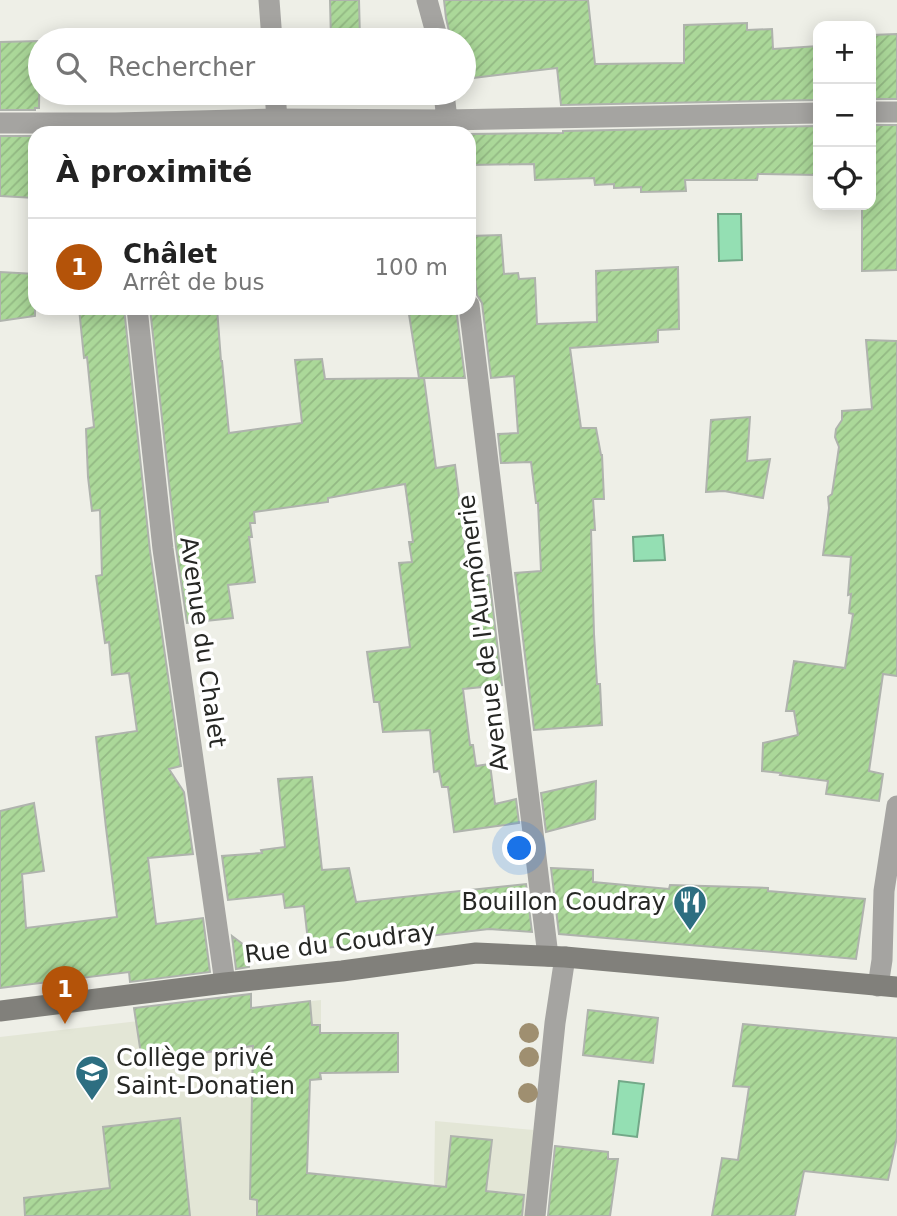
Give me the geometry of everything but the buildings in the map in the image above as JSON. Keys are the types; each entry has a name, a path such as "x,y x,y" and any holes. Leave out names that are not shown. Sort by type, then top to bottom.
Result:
{"street":[{"path":"269,0 271,28"},
{"path":"427,0 435,28"},
{"path":"275,105 276,120"},
{"path":"445,105 447,126"},
{"path":"876,112 897,112"},
{"path":"474,126 813,113"},
{"path":"157,126 276,120 423,126"},
{"path":"0,123 70,126"},
{"name":"Avenue du Chalet","path":"138,315 163,549 225,983"},
{"name":"Avenue de l'Aumônerie","path":"470,315 557,956 555,1023 535,1216"},
{"path":"888,987 882,960 884,891 897,806"},
{"name":"Rue du Coudray","path":"0,1011 476,953 557,956 888,987"}],"shaded area":[{"path":"718,214 741,214 742,260 719,261"},
{"path":"663,535 665,560 634,561 633,537"},
{"path":"321,1000 321,1079 310,1080 307,1173 434,1186 435,1121 534,1130 525,1216 0,1216 0,1037"},
{"path":"619,1081 644,1084 637,1137 613,1134"}],"place":[{"name":"Bouillon Coudray","path":"690,932"},
{"name":"Châlet","path":"65,1024"},
{"name":"Collège privé Saint-Donatien","path":"92,1102"}]}
